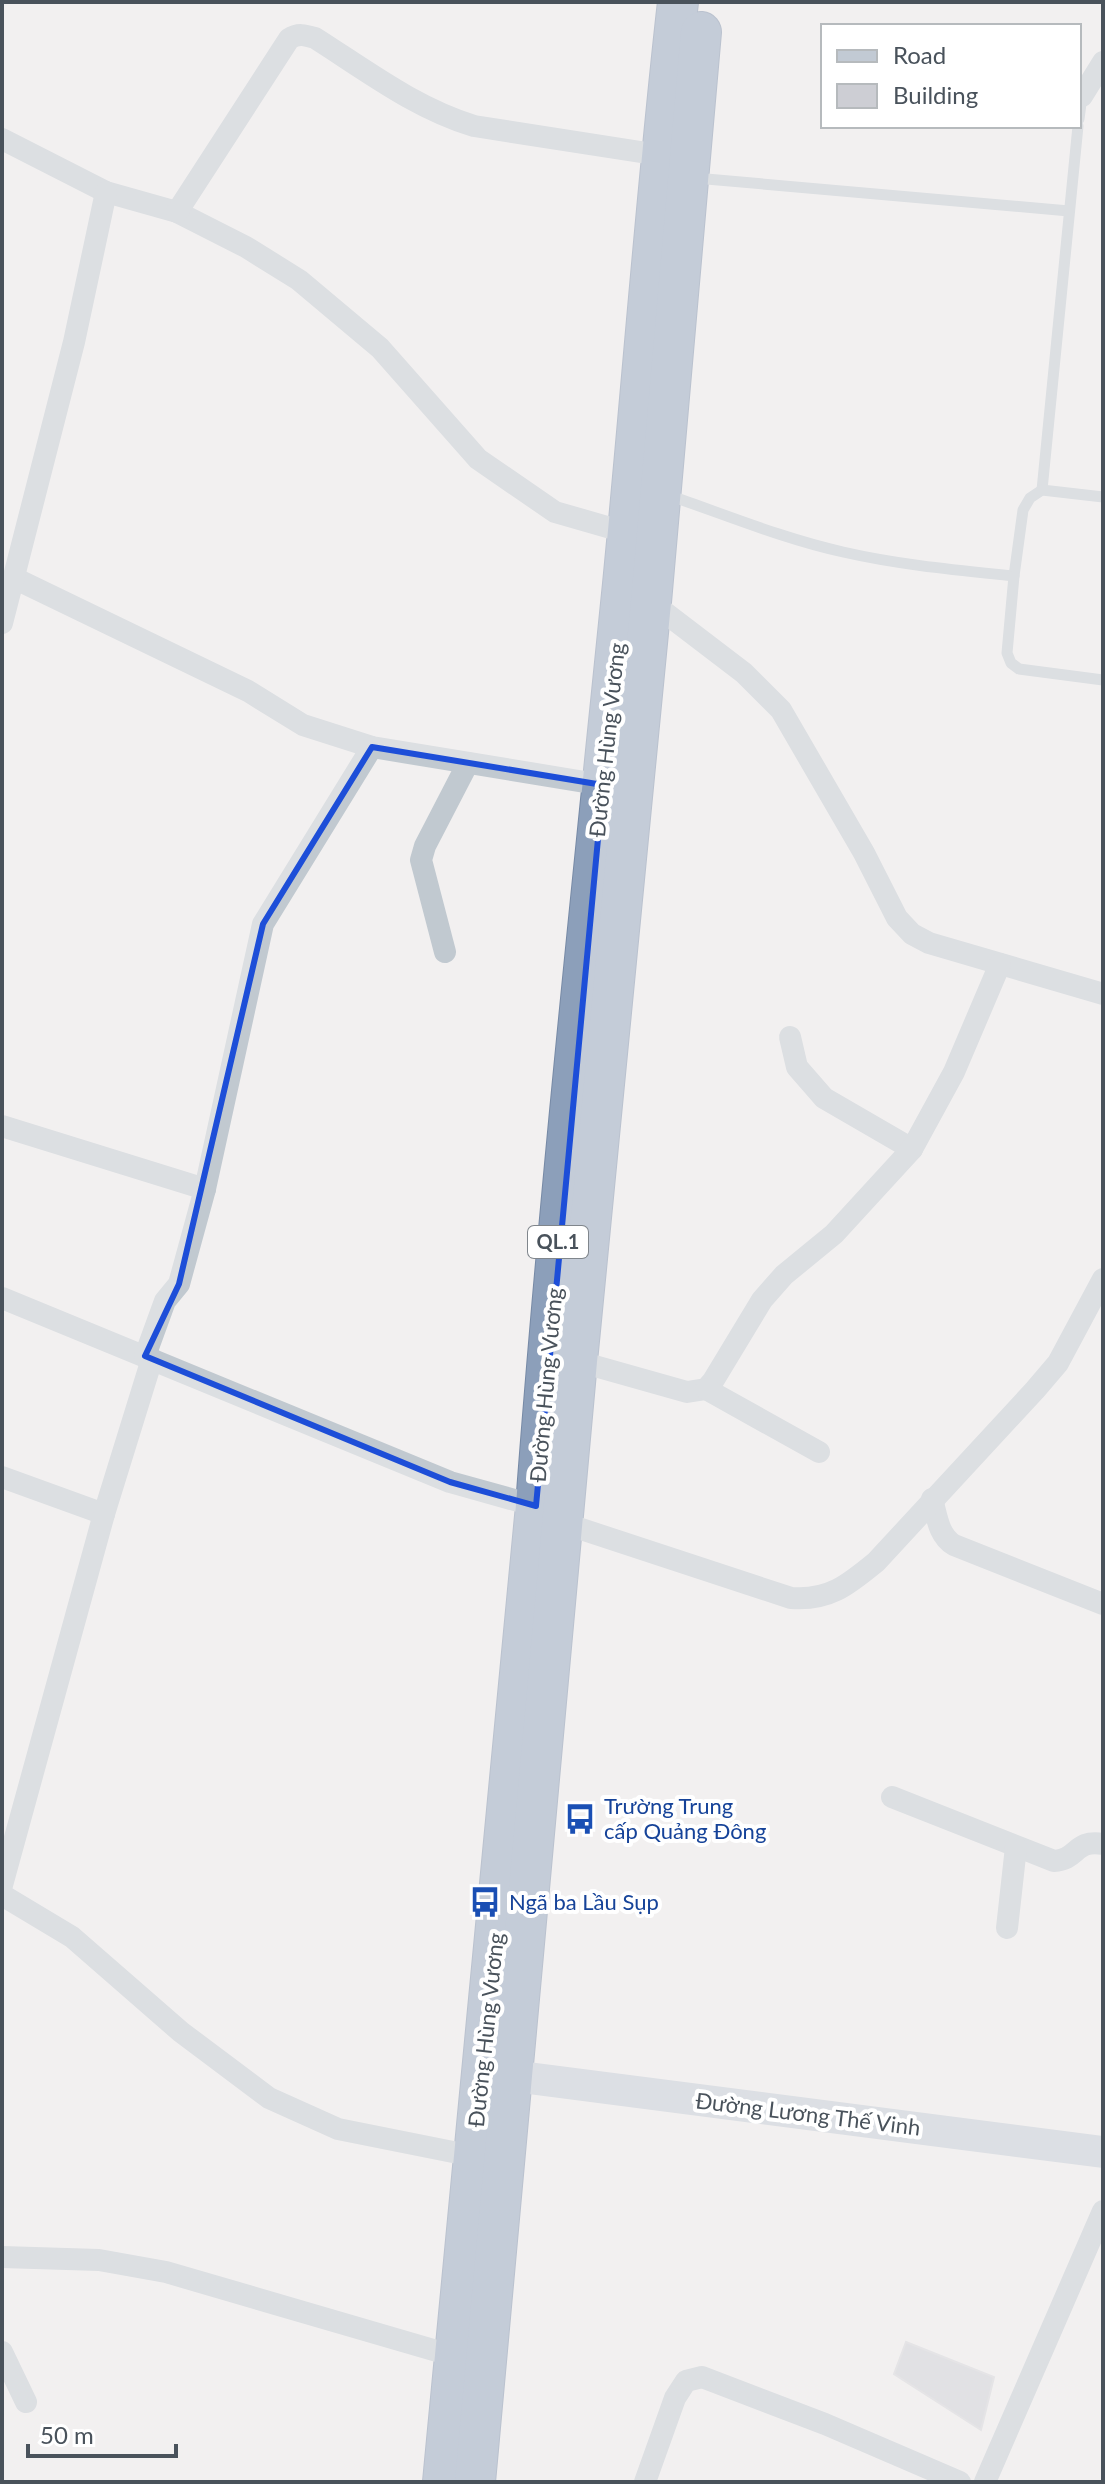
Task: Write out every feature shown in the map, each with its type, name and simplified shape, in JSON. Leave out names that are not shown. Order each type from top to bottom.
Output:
[{"type":"highway","name":"Đường Hùng Vương","points":[[443,2482],[473,2156],[549,1514],[577,1361],[651,602],[660,492],[678,2]]},
{"type":"highway","name":"Đường Hùng Vương","points":[[475,2482],[513,2076],[549,1514],[548,1345],[628,533],[674,166],[704,2]]},
{"type":"street","points":[[177,212],[289,39],[295,35],[315,38],[410,100],[448,118],[474,126],[674,166]]},
{"type":"street","points":[[1082,96],[1103,62]]},
{"type":"street","points":[[2,139],[106,192],[177,212],[246,247],[299,280],[380,348],[478,459],[555,512],[628,533]]},
{"type":"street","points":[[2,623],[74,342],[106,192]]},
{"type":"street","points":[[14,578],[248,691],[303,725],[372,747],[603,785]]},
{"type":"street","points":[[651,602],[744,673],[781,710],[904,926],[929,943],[1103,994]]},
{"type":"street","points":[[2,1885],[148,1358],[165,1301],[179,1284],[205,1189],[263,924],[372,747]]},
{"type":"street","points":[[445,952],[421,860],[425,846],[468,763]]},
{"type":"street","points":[[706,1389],[769,1292],[784,1275],[834,1234],[912,1149],[954,1072],[1000,964]]},
{"type":"street","points":[[790,1037],[797,1067],[824,1098],[912,1149]]},
{"type":"street","points":[[2,1126],[205,1189]]},
{"type":"street","points":[[2,1298],[450,1482],[791,1598],[810,1600],[852,1582],[876,1562],[1058,1363],[1103,1279]]},
{"type":"street","points":[[577,1361],[687,1392],[706,1389],[819,1452]]},
{"type":"street","points":[[2,1477],[104,1514]]},
{"type":"street","points":[[932,1499],[940,1530],[954,1545],[1103,1604]]},
{"type":"street","points":[[892,1797],[1054,1861],[1061,1861],[1085,1843],[1103,1844]]},
{"type":"street","points":[[1007,1928],[1016,1847]]},
{"type":"street","points":[[2,1895],[72,1937],[181,2032],[269,2098],[338,2129],[473,2156]]},
{"type":"street","name":"Đường Lương Thế Vinh","points":[[513,2076],[1103,2152]]},
{"type":"street","points":[[985,2482],[1103,2211]]},
{"type":"street","points":[[2,2257],[99,2260],[166,2272],[454,2356]]},
{"type":"street","points":[[2,2352],[26,2402]]},
{"type":"street","points":[[645,2482],[675,2398],[686,2381],[702,2377],[825,2424],[960,2482]]},
{"type":"lane","points":[[1081,104],[1082,96]]},
{"type":"lane","points":[[1042,490],[1078,128]]},
{"type":"lane","points":[[674,166],[1069,211]]},
{"type":"lane","points":[[1103,497],[1042,490],[1030,498],[1023,510],[1007,653],[1011,663],[1019,669],[1103,680]]},
{"type":"lane","points":[[660,492],[841,552],[920,567],[1014,576]]},
{"type":"highlighted area","points":[[372,747],[603,785],[536,1506],[450,1482],[145,1356],[179,1284],[263,924]]},
{"type":"building","points":[[906,2342],[994,2377],[981,2430],[894,2374]]},
{"type":"place","name":"Trường Trung cấp Quảng Đông","points":[[580,1819]]},
{"type":"place","name":"Ngã ba Lầu Sụp","points":[[485,1902]]}]
